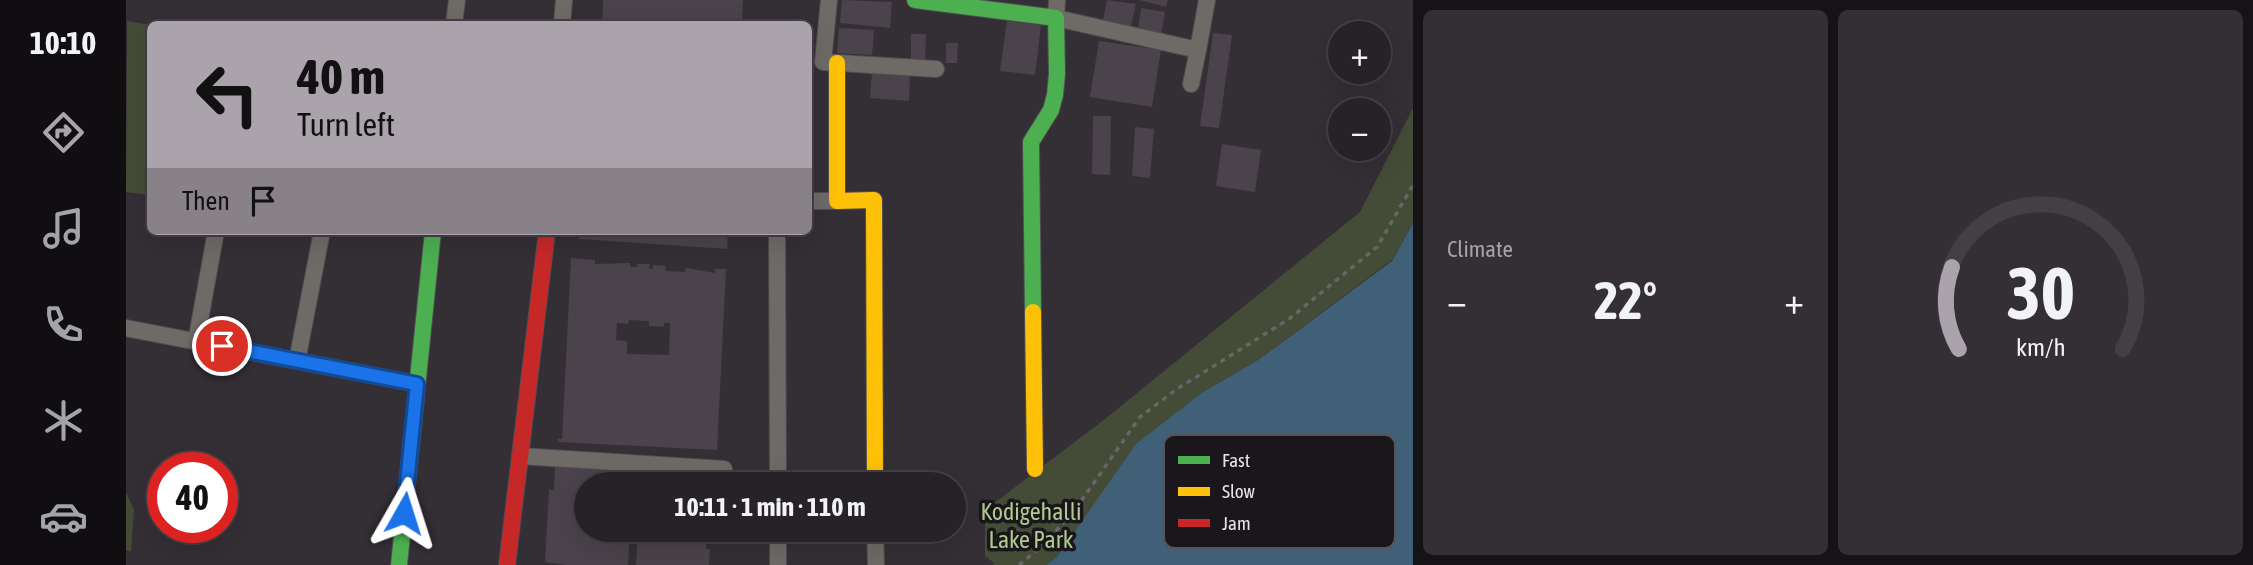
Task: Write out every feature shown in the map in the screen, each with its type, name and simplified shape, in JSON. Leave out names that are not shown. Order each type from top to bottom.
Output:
[{"type":"street","points":[[454,21],[457,0]]},
{"type":"street","points":[[562,21],[564,0]]},
{"type":"street","points":[[829,0],[823,62],[936,69]]},
{"type":"street","points":[[915,0],[1056,18],[1198,50]]},
{"type":"street","points":[[1035,469],[1031,142],[1037,130],[1048,119],[1056,93],[1057,0]]},
{"type":"street","points":[[1191,84],[1208,0]]},
{"type":"street","points":[[837,63],[837,201]]},
{"type":"street","points":[[812,201],[874,200],[875,472]]},
{"type":"street","points":[[197,342],[215,235]]},
{"type":"street","points":[[297,361],[321,235]]},
{"type":"street","points":[[399,565],[433,235]]},
{"type":"street","points":[[507,565],[547,235]]},
{"type":"street","points":[[777,235],[778,472]]},
{"type":"street","points":[[126,328],[417,384]]},
{"type":"street","points":[[520,456],[724,469]]},
{"type":"street","points":[[778,542],[779,565]]},
{"type":"street","points":[[875,542],[876,565]]},
{"type":"path","points":[[1019,565],[1043,545],[1074,511],[1140,417],[1177,389],[1289,319],[1377,247],[1413,185]]},
{"type":"green space","points":[[127,21],[147,24],[147,195],[126,192]]},
{"type":"green space","name":"Kodigehalli Lake Park","points":[[1413,108],[1413,223],[1392,260],[1258,360],[1203,392],[1057,557],[1046,565],[992,565],[994,563],[985,556],[985,510],[1105,419],[1360,212],[1386,161],[1391,161],[1391,151]]},
{"type":"green space","points":[[126,492],[134,510],[131,552],[126,550]]},
{"type":"water","points":[[1413,223],[1413,565],[1046,565],[1057,557],[1136,444],[1203,392],[1258,360],[1392,261]]},
{"type":"building","points":[[603,0],[743,0],[742,21],[602,21]]},
{"type":"building","points":[[842,0],[892,2],[890,28],[840,23]]},
{"type":"building","points":[[1107,0],[1136,4],[1131,26],[1103,20]]},
{"type":"building","points":[[1139,0],[1168,0],[1166,7]]},
{"type":"building","points":[[1141,8],[1165,12],[1161,35],[1138,31]]},
{"type":"building","points":[[1007,21],[1041,25],[1035,75],[1000,71]]},
{"type":"building","points":[[839,28],[874,30],[872,55],[837,53]]},
{"type":"building","points":[[1213,33],[1232,35],[1219,128],[1200,126]]},
{"type":"building","points":[[911,34],[926,34],[925,61],[911,60]]},
{"type":"building","points":[[1099,41],[1161,50],[1152,107],[1090,97]]},
{"type":"building","points":[[946,43],[958,43],[957,63],[946,63]]},
{"type":"building","points":[[872,73],[910,75],[909,101],[870,98]]},
{"type":"building","points":[[1093,116],[1111,116],[1110,175],[1092,174]]},
{"type":"building","points":[[1135,127],[1154,129],[1150,178],[1132,176]]},
{"type":"building","points":[[1222,144],[1261,150],[1255,192],[1216,186]]},
{"type":"building","points":[[580,235],[728,235],[727,249],[579,239]]},
{"type":"building","points":[[571,258],[595,260],[595,264],[630,263],[630,267],[650,264],[649,269],[653,269],[653,265],[666,266],[665,271],[685,272],[686,268],[715,273],[715,269],[726,269],[717,450],[559,442],[558,439],[562,439]],"holes":[[[629,320],[649,321],[649,326],[664,327],[664,323],[670,323],[669,355],[627,354],[627,341],[616,340],[617,323],[628,324]]]},
{"type":"building","points":[[555,466],[617,466],[617,470],[634,471],[574,472],[574,542],[629,542],[628,565],[567,565],[545,562],[549,490],[554,490]]},
{"type":"building","points":[[637,542],[706,542],[706,549],[710,549],[709,565],[636,565]]},
{"type":"traffic: fast","points":[[915,0],[1056,18],[1055,95],[1051,110],[1031,142],[1033,312]]},
{"type":"traffic: fast","points":[[399,565],[433,235]]},
{"type":"traffic: slow","points":[[837,63],[837,201],[874,200],[875,472]]},
{"type":"traffic: slow","points":[[1033,312],[1035,469]]},
{"type":"traffic: jam","points":[[507,565],[547,235]]},
{"type":"route","points":[[222,346],[417,384],[404,513]]}]
